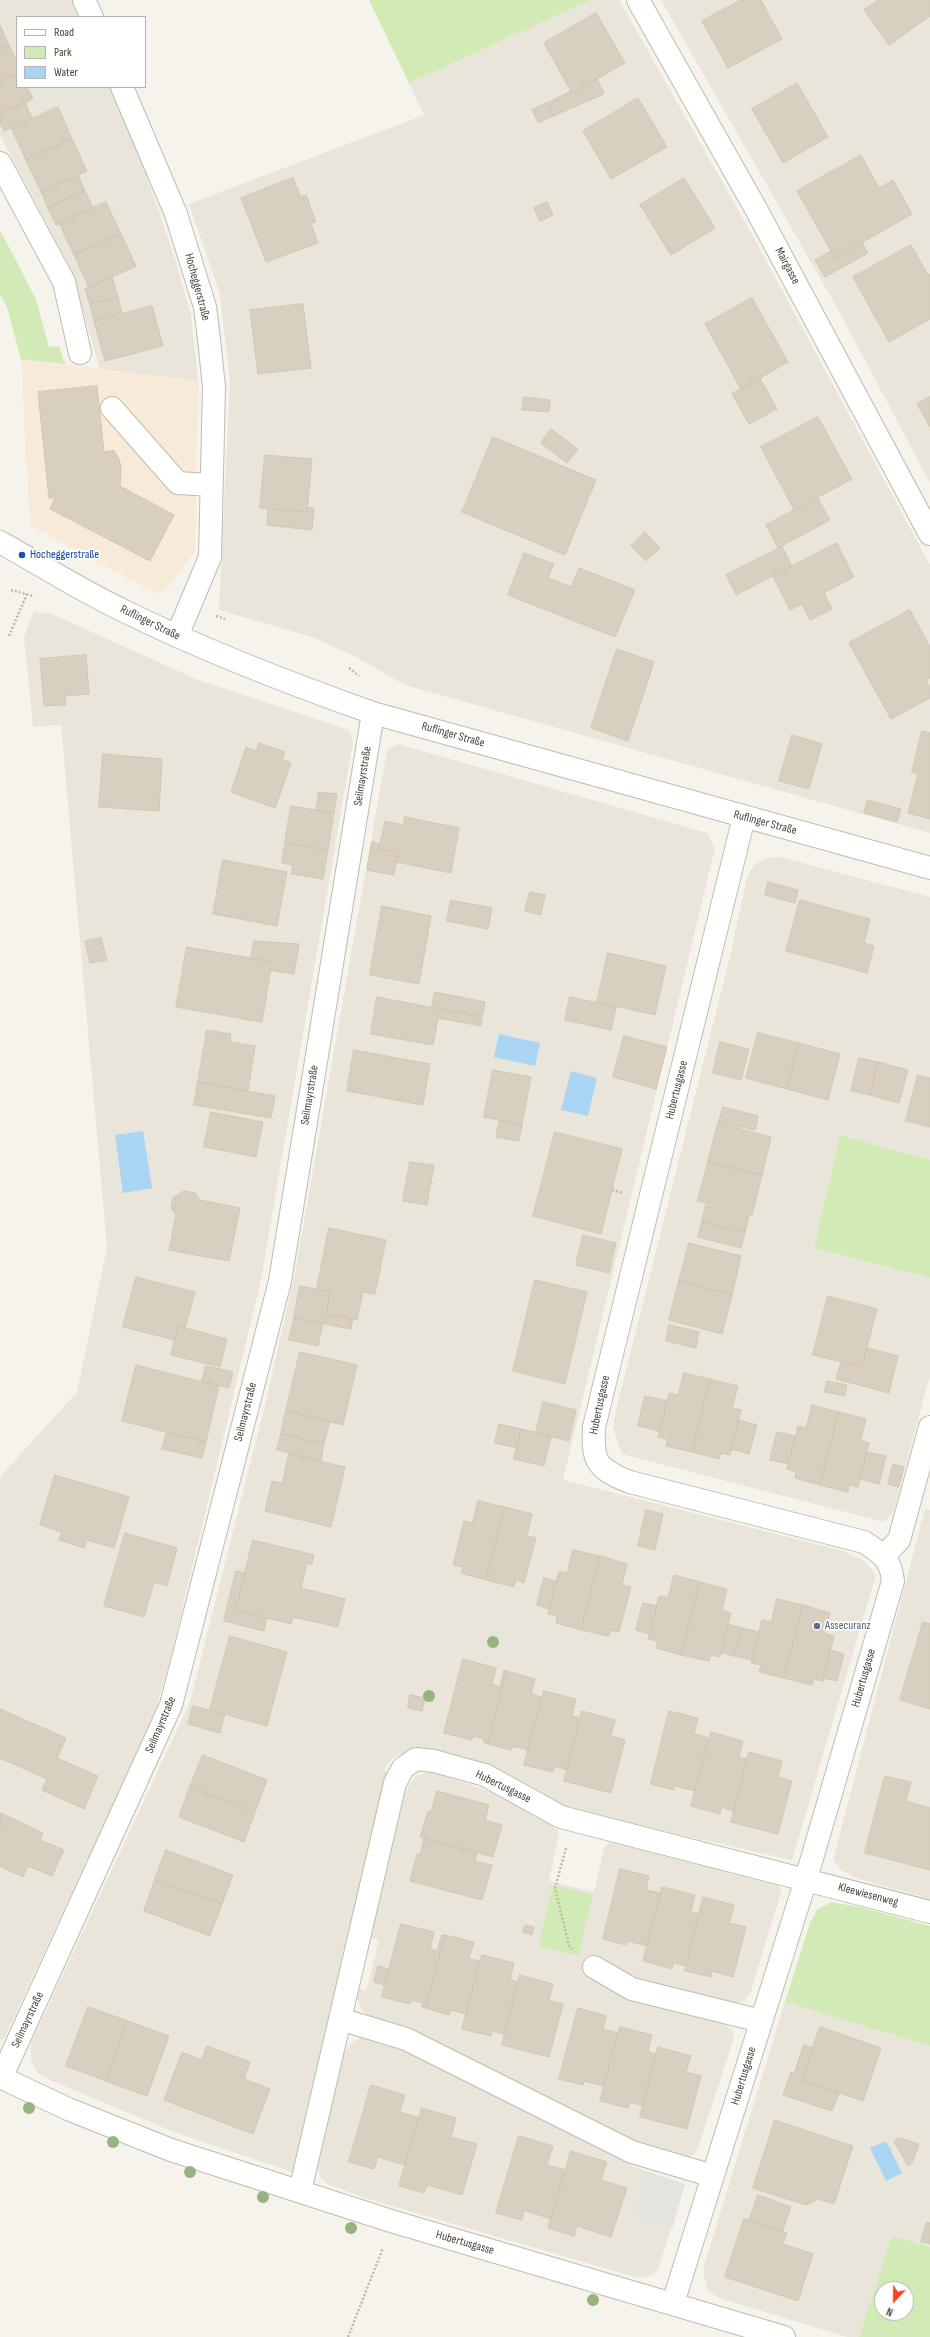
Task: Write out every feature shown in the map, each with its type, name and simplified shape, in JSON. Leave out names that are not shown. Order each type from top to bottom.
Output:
[{"type":"street","points":[[84,0],[92,16]]},
{"type":"street","name":"Mairgasse","points":[[638,0],[756,209],[930,534]]},
{"type":"street","name":"Hocheggerstraße","points":[[122,88],[176,214],[205,307],[214,386],[210,557],[177,636]]},
{"type":"street","points":[[0,163],[64,282],[80,353]]},
{"type":"street","points":[[112,408],[178,483],[211,485]]},
{"type":"street","name":"Ruflinger Straße","points":[[0,542],[122,611],[238,664],[373,713],[930,868]]},
{"type":"street","name":"Seilmayrstraße","points":[[300,2191],[171,2150],[68,2109],[1,2078],[171,1705],[280,1280],[373,713]]},
{"type":"street","name":"Hubertusgasse","points":[[744,817],[594,1427],[592,1450],[598,1463],[611,1475],[630,1482],[864,1542],[884,1556],[892,1567],[893,1581],[806,1879],[673,2303],[391,2221],[300,2191],[395,1783],[403,1768],[416,1759],[434,1761],[485,1775],[561,1816],[806,1879]]},
{"type":"street","points":[[884,1556],[900,1540],[930,1427]]},
{"type":"street","name":"Kleewiesenweg","points":[[806,1879],[930,1912]]},
{"type":"street","points":[[594,1967],[632,1988],[761,2021]]},
{"type":"street","points":[[340,2019],[406,2039],[632,2152],[713,2176]]},
{"type":"street","points":[[673,2303],[784,2337]]},
{"type":"path","points":[[9,636],[41,565]]},
{"type":"path","points":[[561,1816],[570,1831],[555,1888],[570,1946],[594,1967]]},
{"type":"path","points":[[348,2337],[378,2264],[391,2221]]},
{"type":"shaded area","points":[[0,0],[72,0],[80,16],[16,16],[16,88],[110,88],[144,168],[174,256],[191,315],[198,381],[100,369],[71,269],[0,135]]},
{"type":"shaded area","points":[[591,0],[619,0],[750,231],[930,565],[930,833],[405,685],[356,657],[312,637],[219,610],[230,382],[220,294],[189,204],[424,115],[409,83]]},
{"type":"shaded area","points":[[661,0],[930,0],[930,483],[840,313]]},
{"type":"shaded area","points":[[21,359],[198,381],[195,551],[168,587],[157,594],[30,525]]},
{"type":"shaded area","points":[[34,611],[52,614],[198,680],[349,730],[353,741],[261,1280],[168,1668],[154,1716],[4,2039],[0,2041],[0,1477],[77,1392],[107,1248],[61,725],[33,727],[24,637]]},
{"type":"shaded area","points":[[398,744],[707,833],[715,848],[563,1480],[843,1551],[864,1561],[876,1575],[792,1860],[580,1812],[407,1752],[392,1758],[384,1771],[295,2173],[174,2132],[50,2080],[37,2072],[31,2061],[31,2043],[190,1702],[265,1405],[295,1273],[387,750]]},
{"type":"shaded area","points":[[780,857],[930,897],[930,1160],[840,1135],[814,1248],[930,1278],[930,1375],[893,1513],[884,1522],[622,1454],[613,1428],[616,1410],[730,957],[747,878],[754,865],[766,858]]},
{"type":"shaded area","points":[[925,1509],[930,1510],[930,1899],[859,1879],[843,1871],[833,1860]]},
{"type":"shaded area","points":[[431,1772],[504,1796],[545,1820],[559,1832],[549,1881],[594,1892],[604,1849],[608,1843],[615,1839],[774,1882],[782,1889],[750,1994],[744,2001],[736,2004],[596,1978],[715,2017],[732,2030],[734,2038],[698,2148],[694,2155],[685,2157],[636,2143],[369,2017],[361,2008],[357,1998],[357,1989],[366,1991],[379,1940],[369,1937],[406,1790],[416,1776]]},
{"type":"shaded area","points":[[785,2002],[930,2046],[930,2247],[892,2235],[877,2281],[874,2281],[874,2291],[859,2337],[847,2337],[716,2297],[707,2288],[704,2276],[704,2266]]},
{"type":"shaded area","points":[[362,2037],[390,2043],[637,2168],[685,2184],[658,2270],[650,2276],[638,2278],[365,2198],[327,2184],[320,2177],[317,2164],[341,2056],[351,2043]]},
{"type":"shaded area","points":[[648,2172],[685,2184],[672,2229],[633,2217]]},
{"type":"green space","points":[[369,0],[591,0],[409,83]]},
{"type":"green space","points":[[0,230],[36,299],[49,347],[59,346],[65,364],[21,359],[7,307],[0,294]]},
{"type":"green space","points":[[840,1135],[930,1160],[930,1278],[814,1248]]},
{"type":"green space","points":[[384,1771],[386,1772],[295,2173]]},
{"type":"green space","points":[[553,1885],[593,1895],[578,1956],[538,1946]]},
{"type":"green space","points":[[831,1902],[860,1907],[930,1926],[930,2046],[785,2002],[810,1923],[817,1910]]},
{"type":"green space","points":[[892,2235],[930,2247],[930,2337],[859,2337],[874,2291],[874,2321],[914,2321],[914,2281],[877,2281]]},
{"type":"water","points":[[499,1034],[540,1043],[535,1066],[494,1057]]},
{"type":"water","points":[[571,1071],[597,1078],[588,1116],[561,1110]]},
{"type":"water","points":[[143,1131],[152,1188],[123,1193],[115,1135]]},
{"type":"water","points":[[886,2141],[902,2173],[886,2181],[870,2148]]},
{"type":"building","points":[[741,0],[761,0],[782,39],[728,68],[702,21]]},
{"type":"building","points":[[878,0],[930,0],[930,16],[889,45],[864,10]]},
{"type":"building","points":[[596,13],[625,63],[572,93],[544,43]]},
{"type":"building","points":[[0,25],[9,45],[0,49]]},
{"type":"building","points":[[9,45],[16,60],[16,74],[0,82],[0,49]]},
{"type":"building","points":[[16,74],[16,88],[28,88],[33,99],[0,114],[0,82]]},
{"type":"building","points":[[597,79],[604,94],[553,116],[547,103],[571,91],[572,93]]},
{"type":"building","points":[[797,83],[828,137],[783,163],[752,109]]},
{"type":"building","points":[[638,98],[667,147],[611,179],[583,131]]},
{"type":"building","points":[[25,102],[32,118],[4,131],[0,123],[0,114]]},
{"type":"building","points":[[547,103],[553,116],[538,123],[532,110]]},
{"type":"building","points":[[58,107],[72,139],[26,160],[11,128]]},
{"type":"building","points":[[72,139],[87,171],[41,192],[26,160]]},
{"type":"building","points":[[861,155],[879,188],[893,180],[912,214],[835,258],[797,191]]},
{"type":"building","points":[[78,175],[85,191],[48,208],[41,192]]},
{"type":"building","points":[[293,178],[301,197],[306,195],[316,222],[311,223],[318,243],[266,262],[241,198]]},
{"type":"building","points":[[684,178],[715,228],[671,255],[640,205]]},
{"type":"building","points":[[85,191],[93,208],[56,225],[48,208]]},
{"type":"building","points":[[106,202],[121,234],[74,255],[59,223]]},
{"type":"building","points":[[547,202],[553,215],[540,221],[534,208]]},
{"type":"building","points":[[121,234],[136,266],[89,288],[74,255]]},
{"type":"building","points":[[862,243],[868,253],[825,277],[815,260],[831,251],[835,258]]},
{"type":"building","points":[[911,245],[928,275],[930,274],[930,319],[889,342],[853,277]]},
{"type":"building","points":[[112,277],[118,297],[90,304],[85,289]]},
{"type":"building","points":[[118,297],[122,313],[94,321],[90,304]]},
{"type":"building","points":[[752,298],[788,362],[741,389],[705,324]]},
{"type":"building","points":[[303,304],[311,368],[258,374],[250,310]]},
{"type":"building","points":[[152,306],[163,346],[105,361],[94,321]]},
{"type":"building","points":[[760,378],[777,409],[749,424],[732,394]]},
{"type":"building","points":[[97,386],[104,452],[114,450],[119,459],[121,467],[120,486],[174,515],[150,561],[50,509],[55,498],[49,498],[38,392]]},
{"type":"building","points":[[524,397],[550,400],[549,412],[522,410]]},
{"type":"building","points":[[930,397],[930,427],[917,404]]},
{"type":"building","points":[[818,417],[852,479],[794,510],[761,447]]},
{"type":"building","points":[[551,429],[578,449],[567,463],[541,443]]},
{"type":"building","points":[[493,437],[596,480],[565,555],[462,512]]},
{"type":"building","points":[[265,455],[312,459],[307,512],[260,508]]},
{"type":"building","points":[[818,498],[830,520],[778,548],[766,525]]},
{"type":"building","points":[[307,507],[314,508],[312,530],[267,525],[268,509],[307,512]]},
{"type":"building","points":[[645,532],[660,548],[646,561],[631,546]]},
{"type":"building","points":[[837,543],[854,577],[824,593],[832,609],[810,620],[802,604],[790,610],[773,576]]},
{"type":"building","points":[[782,547],[792,566],[736,595],[726,575]]},
{"type":"building","points":[[524,553],[554,564],[548,578],[571,587],[579,568],[635,590],[615,637],[508,595]]},
{"type":"building","points":[[910,610],[930,647],[930,678],[926,680],[930,688],[930,698],[891,719],[849,643]]},
{"type":"building","points":[[617,649],[654,662],[628,741],[591,728]]},
{"type":"building","points":[[86,655],[89,694],[65,696],[66,705],[44,706],[40,659]]},
{"type":"building","points":[[922,731],[930,733],[930,819],[908,813],[918,774],[912,772]]},
{"type":"building","points":[[792,735],[822,744],[809,789],[779,781]]},
{"type":"building","points":[[259,743],[285,752],[282,759],[291,763],[275,808],[231,792],[246,747],[256,751]]},
{"type":"building","points":[[103,754],[162,759],[159,811],[99,807]]},
{"type":"building","points":[[319,792],[337,794],[334,813],[316,810]]},
{"type":"building","points":[[868,800],[901,809],[897,822],[864,813]]},
{"type":"building","points":[[291,806],[334,813],[328,850],[285,843]]},
{"type":"building","points":[[405,817],[459,828],[451,873],[396,862],[398,853],[379,849],[385,821],[403,825]]},
{"type":"building","points":[[372,842],[380,844],[379,849],[398,853],[394,875],[367,870]]},
{"type":"building","points":[[285,843],[328,850],[323,879],[291,874],[293,865],[282,863]]},
{"type":"building","points":[[223,860],[287,872],[277,926],[213,914]]},
{"type":"building","points":[[768,882],[798,890],[795,903],[765,895]]},
{"type":"building","points":[[530,892],[545,895],[541,915],[525,911]]},
{"type":"building","points":[[451,900],[492,908],[488,929],[447,921]]},
{"type":"building","points":[[800,900],[870,919],[864,943],[874,946],[867,973],[786,951]]},
{"type":"building","points":[[382,906],[431,916],[419,984],[370,975]]},
{"type":"building","points":[[101,938],[107,960],[90,963],[85,941]]},
{"type":"building","points":[[254,941],[299,944],[294,974],[271,970],[272,962],[251,958]]},
{"type":"building","points":[[187,947],[272,962],[262,1022],[176,1007]]},
{"type":"building","points":[[608,953],[666,966],[655,1015],[597,1002]]},
{"type":"building","points":[[435,992],[485,1002],[482,1017],[432,1007]]},
{"type":"building","points":[[377,997],[482,1017],[481,1026],[438,1018],[433,1045],[371,1034]]},
{"type":"building","points":[[570,997],[616,1007],[611,1030],[565,1020]]},
{"type":"building","points":[[207,1030],[231,1034],[230,1042],[255,1046],[248,1091],[198,1082]]},
{"type":"building","points":[[758,1033],[799,1043],[787,1089],[746,1078]]},
{"type":"building","points":[[624,1036],[667,1047],[656,1089],[613,1077]]},
{"type":"building","points":[[720,1042],[749,1049],[741,1080],[713,1073]]},
{"type":"building","points":[[799,1043],[840,1054],[828,1100],[787,1089]]},
{"type":"building","points":[[354,1050],[430,1064],[423,1105],[347,1091]]},
{"type":"building","points":[[859,1058],[878,1062],[870,1095],[851,1091]]},
{"type":"building","points":[[878,1062],[908,1070],[899,1103],[870,1095]]},
{"type":"building","points":[[493,1070],[531,1077],[522,1125],[484,1117]]},
{"type":"building","points":[[918,1075],[930,1078],[930,1127],[906,1121]]},
{"type":"building","points":[[198,1082],[275,1096],[271,1118],[194,1105]]},
{"type":"building","points":[[723,1107],[758,1116],[755,1130],[719,1122]]},
{"type":"building","points":[[211,1112],[263,1122],[256,1157],[204,1147]]},
{"type":"building","points":[[500,1120],[522,1125],[519,1141],[496,1137]]},
{"type":"building","points":[[718,1123],[771,1137],[762,1175],[708,1162]]},
{"type":"building","points":[[555,1132],[622,1149],[601,1234],[533,1216]]},
{"type":"building","points":[[410,1162],[434,1165],[427,1205],[403,1201]]},
{"type":"building","points":[[708,1162],[762,1175],[752,1215],[698,1201]]},
{"type":"building","points":[[184,1191],[195,1193],[200,1200],[240,1208],[229,1261],[169,1250],[176,1215],[171,1208],[173,1198]]},
{"type":"building","points":[[706,1205],[749,1216],[745,1232],[702,1222]]},
{"type":"building","points":[[702,1222],[745,1232],[741,1248],[698,1237]]},
{"type":"building","points":[[329,1228],[386,1240],[375,1294],[363,1292],[357,1320],[326,1314],[330,1292],[317,1289]]},
{"type":"building","points":[[583,1235],[616,1243],[609,1273],[576,1265]]},
{"type":"building","points":[[689,1243],[741,1256],[732,1295],[679,1281]]},
{"type":"building","points":[[136,1277],[195,1292],[185,1328],[178,1326],[175,1340],[123,1327]]},
{"type":"building","points":[[535,1280],[587,1292],[565,1384],[513,1371]]},
{"type":"building","points":[[679,1281],[732,1295],[722,1334],[669,1320]]},
{"type":"building","points":[[300,1286],[330,1292],[326,1314],[353,1319],[351,1329],[294,1318]]},
{"type":"building","points":[[828,1296],[877,1309],[862,1367],[813,1355]]},
{"type":"building","points":[[294,1318],[323,1323],[318,1346],[289,1340]]},
{"type":"building","points":[[669,1325],[699,1332],[696,1348],[666,1341]]},
{"type":"building","points":[[178,1326],[227,1339],[220,1367],[171,1355]]},
{"type":"building","points":[[867,1348],[898,1356],[889,1393],[836,1379],[841,1362],[862,1367]]},
{"type":"building","points":[[300,1352],[357,1365],[343,1425],[286,1411]]},
{"type":"building","points":[[136,1365],[219,1386],[206,1442],[122,1421]]},
{"type":"building","points":[[206,1366],[233,1372],[229,1388],[202,1381]]},
{"type":"building","points":[[684,1373],[710,1379],[692,1452],[666,1446],[668,1439],[658,1437],[669,1393],[678,1395]]},
{"type":"building","points":[[710,1379],[738,1386],[732,1408],[741,1410],[730,1455],[721,1453],[719,1459],[692,1452]]},
{"type":"building","points":[[827,1381],[847,1385],[845,1396],[825,1392]]},
{"type":"building","points":[[645,1396],[668,1401],[660,1431],[638,1426]]},
{"type":"building","points":[[543,1402],[576,1410],[569,1441],[536,1433]]},
{"type":"building","points":[[812,1405],[839,1412],[820,1485],[795,1478],[796,1472],[787,1469],[798,1426],[806,1428]]},
{"type":"building","points":[[286,1411],[330,1421],[324,1444],[281,1434]]},
{"type":"building","points":[[839,1412],[866,1419],[861,1440],[869,1443],[858,1487],[849,1485],[848,1492],[820,1485]]},
{"type":"building","points":[[739,1420],[757,1425],[749,1454],[731,1449]]},
{"type":"building","points":[[499,1424],[521,1429],[517,1448],[495,1443]]},
{"type":"building","points":[[521,1429],[551,1436],[544,1466],[514,1459]]},
{"type":"building","points":[[167,1432],[206,1442],[202,1458],[162,1449]]},
{"type":"building","points":[[777,1432],[795,1436],[788,1464],[770,1460]]},
{"type":"building","points":[[281,1434],[324,1444],[321,1461],[277,1450]]},
{"type":"building","points":[[867,1452],[886,1456],[879,1484],[860,1479]]},
{"type":"building","points":[[289,1454],[345,1467],[331,1527],[265,1511],[272,1481],[282,1483]]},
{"type":"building","points":[[893,1464],[904,1467],[899,1487],[888,1484]]},
{"type":"building","points":[[55,1475],[129,1497],[114,1548],[87,1540],[84,1548],[59,1540],[62,1532],[40,1525]]},
{"type":"building","points":[[478,1501],[505,1507],[486,1580],[461,1573],[463,1567],[453,1565],[464,1521],[472,1523]]},
{"type":"building","points":[[505,1507],[532,1514],[527,1536],[536,1538],[524,1583],[516,1580],[514,1587],[486,1580]]},
{"type":"building","points":[[646,1510],[663,1514],[655,1550],[638,1546]]},
{"type":"building","points":[[125,1533],[177,1548],[167,1586],[154,1582],[144,1617],[104,1606]]},
{"type":"building","points":[[253,1540],[314,1555],[312,1564],[307,1563],[301,1588],[345,1599],[338,1627],[293,1617],[291,1624],[236,1610]]},
{"type":"building","points":[[573,1550],[600,1556],[581,1630],[556,1623],[557,1616],[548,1614],[559,1571],[567,1573]]},
{"type":"building","points":[[600,1556],[627,1564],[622,1585],[631,1587],[619,1632],[610,1630],[609,1636],[581,1630]]},
{"type":"building","points":[[236,1571],[245,1573],[236,1610],[267,1618],[264,1631],[224,1621]]},
{"type":"building","points":[[674,1575],[700,1582],[681,1655],[656,1648],[658,1641],[648,1639],[659,1596],[668,1598]]},
{"type":"building","points":[[544,1578],[556,1581],[549,1609],[537,1605]]},
{"type":"building","points":[[700,1582],[727,1589],[722,1610],[731,1613],[720,1657],[711,1655],[709,1661],[681,1655]]},
{"type":"building","points":[[777,1599],[803,1605],[784,1678],[759,1672],[761,1665],[751,1663],[762,1620],[771,1622]]},
{"type":"building","points":[[643,1603],[657,1606],[650,1634],[636,1630]]},
{"type":"building","points":[[803,1605],[830,1613],[825,1634],[834,1636],[823,1681],[814,1679],[812,1685],[784,1678]]},
{"type":"building","points":[[923,1622],[930,1624],[930,1709],[900,1700]]},
{"type":"building","points":[[728,1624],[742,1628],[734,1656],[721,1653]]},
{"type":"building","points":[[742,1628],[759,1632],[752,1660],[734,1656]]},
{"type":"building","points":[[230,1636],[287,1652],[267,1726],[210,1710]]},
{"type":"building","points":[[830,1650],[844,1654],[837,1681],[823,1678]]},
{"type":"building","points":[[463,1659],[496,1668],[492,1684],[500,1687],[504,1670],[507,1671],[488,1744],[484,1743],[484,1739],[473,1736],[472,1740],[444,1733]]},
{"type":"building","points":[[507,1671],[535,1679],[531,1694],[542,1697],[528,1750],[513,1746],[511,1750],[488,1744]]},
{"type":"building","points":[[544,1691],[576,1699],[572,1716],[580,1718],[567,1770],[554,1766],[553,1772],[524,1765]]},
{"type":"building","points":[[410,1695],[425,1698],[422,1711],[408,1708]]},
{"type":"building","points":[[193,1706],[225,1714],[220,1733],[188,1724]]},
{"type":"building","points":[[0,1709],[66,1738],[57,1758],[98,1776],[84,1809],[42,1790],[47,1779],[0,1758]]},
{"type":"building","points":[[582,1711],[615,1720],[611,1736],[625,1740],[611,1793],[564,1781]]},
{"type":"building","points":[[669,1711],[698,1718],[694,1734],[709,1738],[695,1791],[675,1786],[674,1790],[651,1784]]},
{"type":"building","points":[[711,1732],[743,1741],[739,1757],[747,1759],[734,1811],[721,1807],[720,1814],[691,1806]]},
{"type":"building","points":[[749,1752],[782,1761],[778,1777],[792,1781],[778,1834],[731,1822]]},
{"type":"building","points":[[203,1755],[267,1780],[255,1812],[190,1787]]},
{"type":"building","points":[[885,1776],[911,1782],[906,1801],[930,1808],[930,1870],[865,1853]]},
{"type":"building","points":[[190,1787],[255,1812],[244,1842],[179,1817]]},
{"type":"building","points":[[437,1791],[489,1805],[485,1820],[502,1825],[493,1857],[420,1837],[428,1811],[431,1812]]},
{"type":"building","points":[[1,1813],[43,1833],[40,1840],[64,1850],[52,1876],[28,1866],[23,1877],[0,1866]]},
{"type":"building","points":[[424,1839],[477,1853],[475,1861],[492,1865],[482,1900],[410,1881],[417,1854],[420,1855]]},
{"type":"building","points":[[166,1850],[233,1875],[222,1904],[155,1880]]},
{"type":"building","points":[[620,1869],[649,1876],[646,1890],[661,1893],[647,1946],[627,1941],[626,1945],[603,1939]]},
{"type":"building","points":[[155,1880],[222,1904],[210,1936],[144,1911]]},
{"type":"building","points":[[662,1887],[695,1895],[691,1912],[699,1914],[686,1966],[673,1963],[672,1969],[643,1961]]},
{"type":"building","points":[[703,1897],[734,1905],[729,1923],[746,1927],[733,1977],[712,1971],[711,1977],[685,1971]]},
{"type":"building","points":[[401,1924],[434,1932],[430,1949],[437,1951],[442,1935],[445,1935],[426,2008],[422,2007],[423,2003],[411,2000],[410,2004],[382,1997]]},
{"type":"building","points":[[525,1925],[534,1927],[532,1935],[523,1932]]},
{"type":"building","points":[[445,1935],[474,1942],[469,1959],[480,1961],[466,2014],[451,2010],[449,2015],[426,2008]]},
{"type":"building","points":[[482,1955],[514,1963],[510,1980],[518,1982],[505,2034],[492,2031],[491,2036],[462,2029]]},
{"type":"building","points":[[378,1966],[389,1969],[385,1985],[374,1982]]},
{"type":"building","points":[[520,1975],[553,1984],[549,2001],[563,2004],[549,2057],[502,2045]]},
{"type":"building","points":[[88,2007],[128,2021],[106,2081],[66,2066]]},
{"type":"building","points":[[578,2008],[606,2016],[603,2029],[618,2033],[604,2086],[584,2081],[583,2085],[559,2079]]},
{"type":"building","points":[[128,2021],[169,2036],[147,2096],[106,2081]]},
{"type":"building","points":[[620,2027],[652,2035],[648,2052],[656,2054],[643,2106],[630,2102],[628,2108],[600,2101]]},
{"type":"building","points":[[820,2027],[881,2048],[863,2101],[802,2080]]},
{"type":"building","points":[[804,2045],[813,2048],[802,2080],[839,2093],[832,2111],[783,2095],[791,2072],[794,2073]]},
{"type":"building","points":[[207,2046],[250,2062],[244,2079],[270,2089],[253,2134],[164,2100],[182,2052],[201,2060]]},
{"type":"building","points":[[658,2047],[691,2056],[686,2072],[701,2076],[687,2129],[640,2117]]},
{"type":"building","points":[[371,2085],[405,2095],[400,2112],[419,2118],[405,2165],[378,2157],[374,2169],[349,2162]]},
{"type":"building","points":[[422,2108],[456,2118],[451,2137],[477,2144],[462,2195],[427,2185],[424,2193],[399,2186]]},
{"type":"building","points":[[775,2120],[853,2146],[834,2204],[818,2199],[806,2205],[753,2188]]},
{"type":"building","points":[[519,2136],[553,2146],[547,2165],[565,2170],[551,2219],[524,2210],[522,2220],[496,2213]]},
{"type":"building","points":[[901,2138],[919,2144],[912,2163],[908,2166],[894,2141]]},
{"type":"building","points":[[571,2151],[607,2162],[601,2180],[627,2188],[611,2237],[577,2226],[574,2236],[548,2228]]},
{"type":"building","points":[[758,2195],[791,2207],[782,2232],[749,2221]]},
{"type":"building","points":[[744,2219],[787,2233],[783,2244],[813,2254],[798,2301],[725,2277]]},
{"type":"building","points":[[927,2222],[930,2223],[930,2244],[921,2242]]},
{"type":"place","name":"Hocheggerstraße","points":[[22,555]]},
{"type":"place","name":"Assecuranz","points":[[817,1626]]}]
